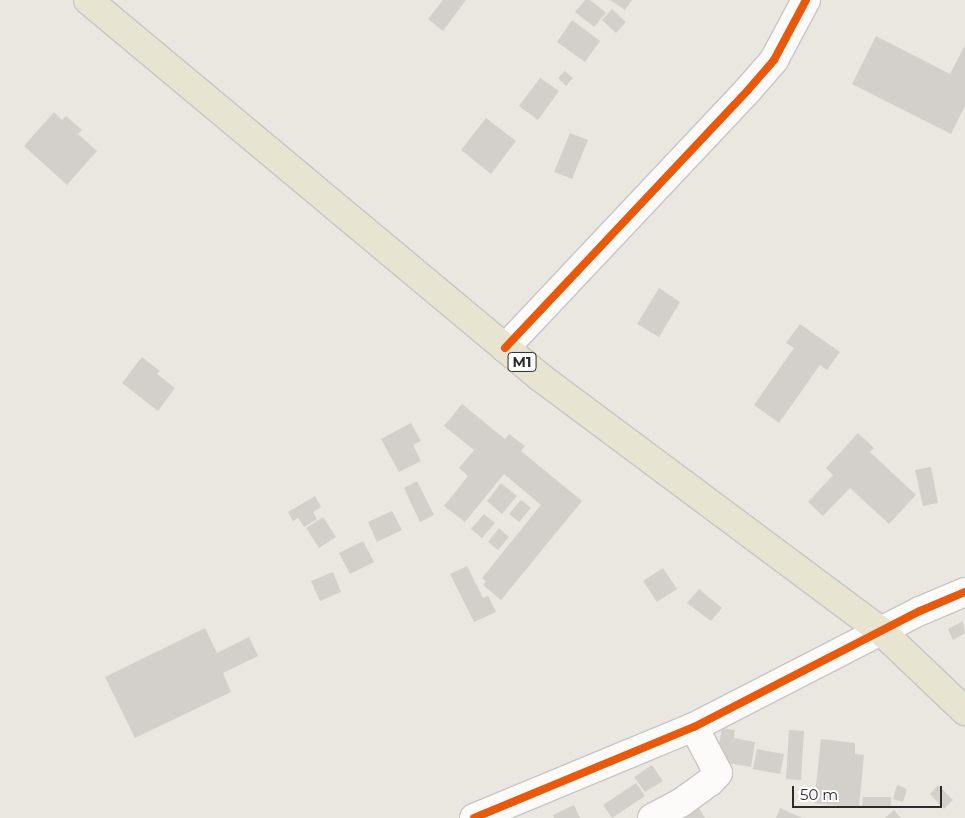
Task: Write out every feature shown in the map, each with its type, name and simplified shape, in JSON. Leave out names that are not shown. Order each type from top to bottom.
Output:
[{"type":"main road","name":"M1","points":[[88,0],[540,377],[881,631],[965,710]]},
{"type":"street","points":[[505,348],[755,83],[774,60],[806,0]]},
{"type":"street","points":[[474,818],[694,727],[881,631],[965,592]]},
{"type":"street","points":[[652,818],[682,802],[718,773],[694,727]]},
{"type":"building","points":[[443,0],[466,0],[443,31],[428,19]]},
{"type":"building","points":[[585,0],[590,0],[606,13],[594,27],[575,12]]},
{"type":"building","points":[[610,0],[632,0],[625,10]]},
{"type":"building","points":[[612,9],[626,22],[616,33],[602,20]]},
{"type":"building","points":[[572,20],[600,41],[585,62],[557,42]]},
{"type":"building","points":[[876,36],[950,74],[965,45],[965,106],[951,134],[852,84]]},
{"type":"building","points":[[565,71],[573,78],[566,86],[558,78]]},
{"type":"building","points":[[540,78],[559,91],[538,120],[519,106]]},
{"type":"building","points":[[54,112],[62,120],[66,116],[82,130],[78,134],[97,151],[67,185],[24,146]]},
{"type":"building","points":[[486,118],[516,141],[491,174],[461,150]]},
{"type":"building","points":[[570,133],[588,140],[572,179],[554,172]]},
{"type":"building","points":[[659,288],[680,302],[659,337],[637,324]]},
{"type":"building","points":[[800,324],[840,352],[827,370],[820,365],[779,423],[754,405],[794,348],[786,343]]},
{"type":"building","points":[[142,357],[160,371],[157,374],[175,388],[158,411],[122,383]]},
{"type":"building","points":[[462,404],[505,439],[509,434],[525,446],[521,451],[582,501],[501,600],[483,585],[486,581],[482,578],[541,505],[504,474],[465,522],[444,506],[468,476],[459,468],[474,450],[444,426]]},
{"type":"building","points":[[411,423],[421,441],[413,445],[421,461],[399,472],[381,439]]},
{"type":"building","points":[[858,433],[874,448],[870,452],[916,495],[889,524],[850,488],[823,516],[808,502],[833,475],[826,468]]},
{"type":"building","points":[[931,467],[938,503],[923,506],[915,470]]},
{"type":"building","points":[[417,481],[434,515],[420,522],[404,488]]},
{"type":"building","points":[[501,483],[517,496],[502,514],[487,501]]},
{"type":"building","points":[[315,496],[321,507],[313,512],[317,519],[304,527],[298,518],[293,521],[288,512]]},
{"type":"building","points":[[521,500],[531,508],[519,522],[509,514]]},
{"type":"building","points":[[392,511],[402,530],[377,542],[368,522]]},
{"type":"building","points":[[484,514],[495,523],[482,538],[471,529]]},
{"type":"building","points":[[323,517],[336,537],[319,548],[306,528]]},
{"type":"building","points":[[499,528],[509,537],[498,550],[488,542]]},
{"type":"building","points":[[363,541],[374,562],[350,574],[339,553]]},
{"type":"building","points":[[467,566],[483,598],[488,596],[496,612],[474,622],[450,574]]},
{"type":"building","points":[[663,568],[677,589],[657,602],[643,581]]},
{"type":"building","points":[[333,572],[341,592],[320,601],[311,581]]},
{"type":"building","points":[[699,589],[722,608],[711,621],[687,603]]},
{"type":"building","points":[[963,621],[965,633],[953,640],[948,629]]},
{"type":"building","points":[[205,628],[217,653],[249,637],[258,656],[223,673],[231,692],[135,738],[105,677]]},
{"type":"building","points":[[722,728],[735,730],[734,738],[755,742],[751,767],[716,761]]},
{"type":"building","points":[[789,730],[804,731],[801,780],[786,779]]},
{"type":"building","points":[[821,739],[855,743],[855,754],[864,755],[859,808],[814,803]]},
{"type":"building","points":[[757,749],[784,754],[780,774],[753,769]]},
{"type":"building","points":[[652,765],[663,781],[645,792],[634,777]]},
{"type":"building","points":[[636,783],[645,796],[612,818],[603,805]]},
{"type":"building","points":[[897,785],[907,789],[903,802],[893,799]]},
{"type":"building","points":[[938,785],[953,800],[944,809],[930,794]]},
{"type":"building","points":[[863,797],[891,797],[891,808],[862,806]]},
{"type":"building","points":[[695,802],[705,818],[670,818]]},
{"type":"building","points":[[574,805],[580,818],[554,818],[553,815]]},
{"type":"building","points":[[780,808],[802,818],[776,818]]},
{"type":"building","points":[[894,810],[901,818],[885,818]]},
{"type":"cycle path","points":[[505,348],[774,60],[806,0]]},
{"type":"cycle path","points":[[474,818],[694,727],[920,611],[965,592]]}]
